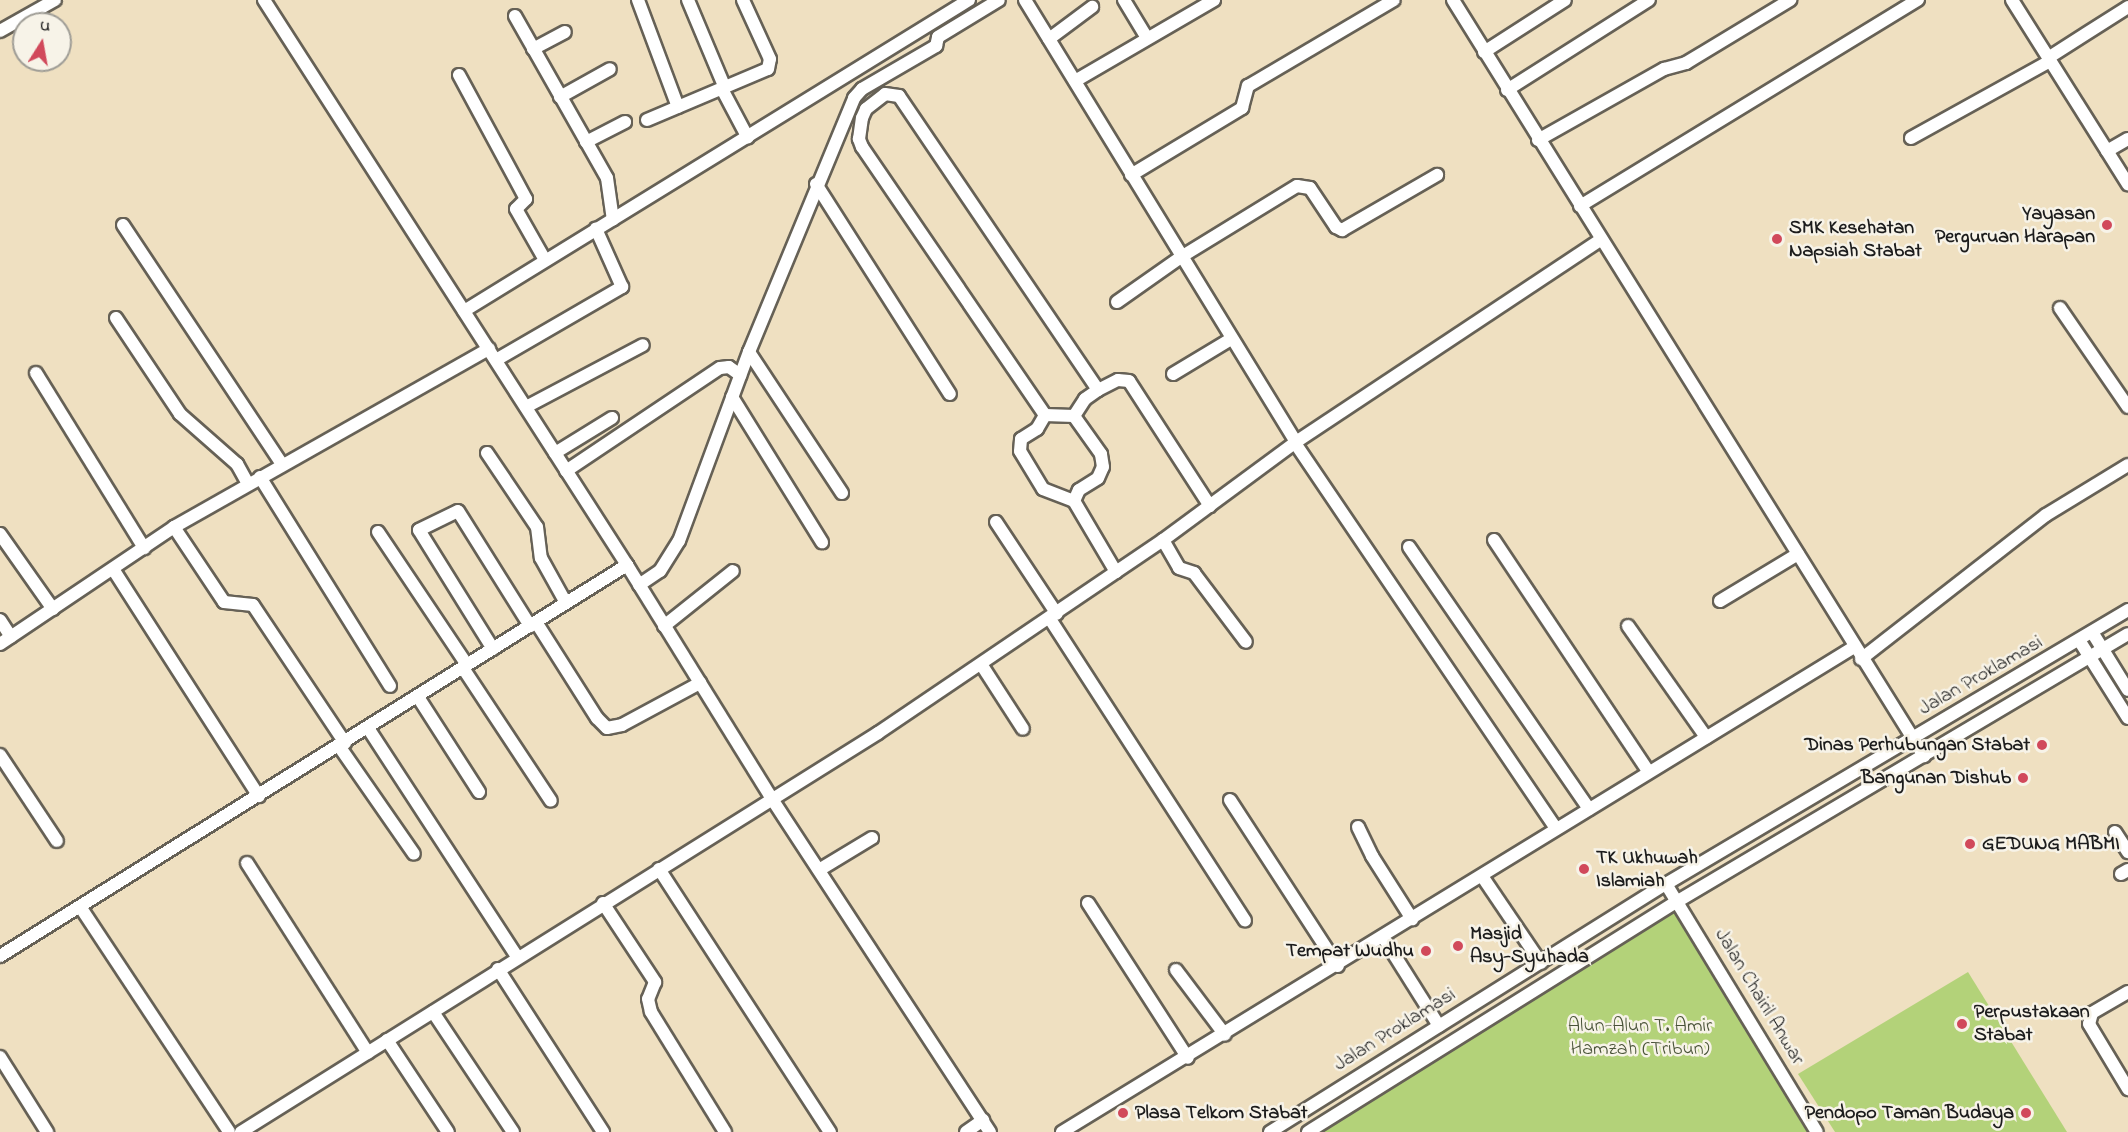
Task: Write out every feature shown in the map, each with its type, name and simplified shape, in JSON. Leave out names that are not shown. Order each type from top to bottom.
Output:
[{"type":"street","points":[[0,31],[55,0]]},
{"type":"street","points":[[264,0],[627,565],[772,799],[990,1132]]},
{"type":"street","points":[[638,0],[678,107]]},
{"type":"street","points":[[688,0],[723,88],[748,138]]},
{"type":"street","points":[[647,120],[763,73],[771,65],[743,0]]},
{"type":"street","points":[[464,311],[969,0]]},
{"type":"street","points":[[639,585],[670,559],[732,397],[735,372],[749,352],[846,114],[862,89],[936,46],[938,37],[999,0]]},
{"type":"street","points":[[1025,0],[1295,443],[1556,829]]},
{"type":"street","points":[[1124,0],[1147,38]]},
{"type":"street","points":[[1075,81],[1214,0]]},
{"type":"street","points":[[1131,175],[1242,108],[1248,86],[1394,0]]},
{"type":"street","points":[[1453,0],[1861,659],[1924,756]]},
{"type":"street","points":[[1484,52],[1565,0]]},
{"type":"street","points":[[1507,90],[1649,0]]},
{"type":"street","points":[[1538,140],[1664,69],[1686,63],[1790,0]]},
{"type":"street","points":[[1580,206],[1918,0]]},
{"type":"street","points":[[2012,0],[2128,184]]},
{"type":"street","points":[[1049,39],[1092,7]]},
{"type":"street","points":[[1911,138],[2049,59],[2128,7]]},
{"type":"street","points":[[515,16],[607,178],[613,220]]},
{"type":"street","points":[[533,49],[565,32]]},
{"type":"street","points":[[560,97],[610,69]]},
{"type":"street","points":[[459,75],[526,199],[516,209],[545,260]]},
{"type":"street","points":[[1045,415],[862,147],[859,139],[861,118],[866,109],[885,94],[898,96],[1098,390]]},
{"type":"street","points":[[586,142],[625,122]]},
{"type":"street","points":[[2107,151],[2128,139]]},
{"type":"street","points":[[1117,302],[1181,257],[1302,184],[1310,188],[1336,227],[1342,230],[1437,175]]},
{"type":"street","points":[[816,184],[950,394]]},
{"type":"street","points":[[123,225],[282,464]]},
{"type":"street","points":[[496,360],[622,287],[623,281],[596,229]]},
{"type":"street","points":[[241,1132],[772,799],[981,664],[1163,540],[1295,443],[1601,239]]},
{"type":"street","points":[[2060,308],[2128,407]]},
{"type":"street","points":[[116,318],[180,414],[237,464],[248,484]]},
{"type":"street","points":[[1173,374],[1231,339]]},
{"type":"street","points":[[526,407],[643,345]]},
{"type":"street","points":[[0,644],[174,528],[282,464],[489,349]]},
{"type":"street","points":[[749,352],[842,493]]},
{"type":"street","points":[[566,471],[720,368],[735,372]]},
{"type":"street","points":[[36,373],[144,548]]},
{"type":"street","points":[[1074,416],[1084,399],[1098,390],[1118,380],[1129,381],[1210,506]]},
{"type":"street","points":[[732,397],[822,542]]},
{"type":"street","points":[[1045,415],[1074,416]]},
{"type":"street","points":[[1045,415],[1037,429],[1021,439],[1020,451],[1043,489],[1074,501],[1116,572]]},
{"type":"street","points":[[1074,416],[1101,454],[1103,467],[1098,478],[1079,490],[1074,501]]},
{"type":"street","points":[[555,453],[612,418]]},
{"type":"street","points":[[487,453],[537,527],[541,558],[566,603]]},
{"type":"street","points":[[1861,659],[2046,515],[2128,465]]},
{"type":"street","points":[[260,477],[390,686]]},
{"type":"street","points":[[493,649],[419,530],[458,511],[600,724],[607,728],[622,725],[700,683]]},
{"type":"street","points":[[996,522],[1245,921]]},
{"type":"street","points":[[174,528],[224,602],[253,605],[344,750],[414,854]]},
{"type":"street","points":[[378,532],[551,801]]},
{"type":"street","points":[[0,534],[53,609]]},
{"type":"street","points":[[1163,540],[1179,568],[1194,573],[1246,642]]},
{"type":"street","points":[[1494,540],[1649,772]]},
{"type":"street","points":[[1409,547],[1589,808]]},
{"type":"street","points":[[1720,600],[1798,554]]},
{"type":"street","points":[[0,956],[259,796],[372,735],[467,672],[493,649],[627,565]]},
{"type":"street","points":[[113,569],[259,796]]},
{"type":"street","points":[[664,626],[733,571]]},
{"type":"street","name":"Jalan Proklamasi","points":[[1270,1132],[1666,884],[2128,610]]},
{"type":"street","points":[[0,620],[11,637]]},
{"type":"street","points":[[1628,626],[1706,737]]},
{"type":"street","points":[[2092,632],[2128,690]]},
{"type":"street","name":"Jalan Proklamasi","points":[[1310,1131],[1678,901],[2128,634]]},
{"type":"street","points":[[2079,640],[2128,718]]},
{"type":"street","points":[[1062,1132],[1188,1058],[1589,808],[1854,647]]},
{"type":"street","points":[[981,664],[1023,729]]},
{"type":"street","points":[[421,702],[479,792]]},
{"type":"street","points":[[372,735],[517,957]]},
{"type":"street","points":[[0,755],[57,841]]},
{"type":"street","points":[[1230,800],[1338,966]]},
{"type":"street","points":[[1359,827],[1372,856],[1412,919]]},
{"type":"street","points":[[2115,832],[2128,852]]},
{"type":"street","points":[[819,870],[872,838]]},
{"type":"street","points":[[246,863],[368,1053]]},
{"type":"street","points":[[659,869],[830,1132]]},
{"type":"street","points":[[1482,876],[1541,963]]},
{"type":"street","name":"Jalan Chairil Anwar","points":[[1666,884],[1816,1132]]},
{"type":"street","points":[[603,903],[655,982],[648,999],[651,1012],[725,1132]]},
{"type":"street","points":[[1088,903],[1188,1058]]},
{"type":"street","points":[[81,908],[229,1132]]},
{"type":"street","points":[[1383,937],[1439,1026]]},
{"type":"street","points":[[498,969],[603,1132]]},
{"type":"street","points":[[1176,970],[1225,1035]]},
{"type":"street","points":[[2128,992],[2092,1013],[2089,1024],[2128,1089]]},
{"type":"street","points":[[434,1012],[513,1132]]},
{"type":"street","points":[[387,1040],[448,1132]]},
{"type":"street","points":[[0,1058],[47,1132]]},
{"type":"street","points":[[1298,1114],[1310,1131]]},
{"type":"street","points":[[966,1132],[983,1120]]},
{"type":"green space","name":"Alun-Alun T. Amir Hamzah (Tribun)","points":[[1673,906],[1807,1132],[1315,1132]]},
{"type":"green space","points":[[1968,972],[2067,1132],[1835,1132],[1798,1074]]},
{"type":"place","name":"Yayasan Perguruan Harapan","points":[[2107,225]]},
{"type":"place","name":"SMK Kesehatan Napsiah Stabat","points":[[1777,239]]},
{"type":"place","name":"Dinas Perhubungan Stabat","points":[[2042,745]]},
{"type":"place","name":"Bangunan Dishub","points":[[2023,778]]},
{"type":"place","name":"GEDUNG MABMI","points":[[1970,844]]},
{"type":"place","name":"TK Ukhuwah Islamiah","points":[[1584,869]]},
{"type":"place","name":"Masjid Asy-Syuhada","points":[[1458,946]]},
{"type":"place","name":"Tempat Wudhu","points":[[1426,951]]},
{"type":"place","name":"Perpustakaan Stabat","points":[[1962,1024]]},
{"type":"place","name":"Plasa Telkom Stabat","points":[[1123,1113]]},
{"type":"place","name":"Pendopo Taman Budaya","points":[[2026,1113]]}]
